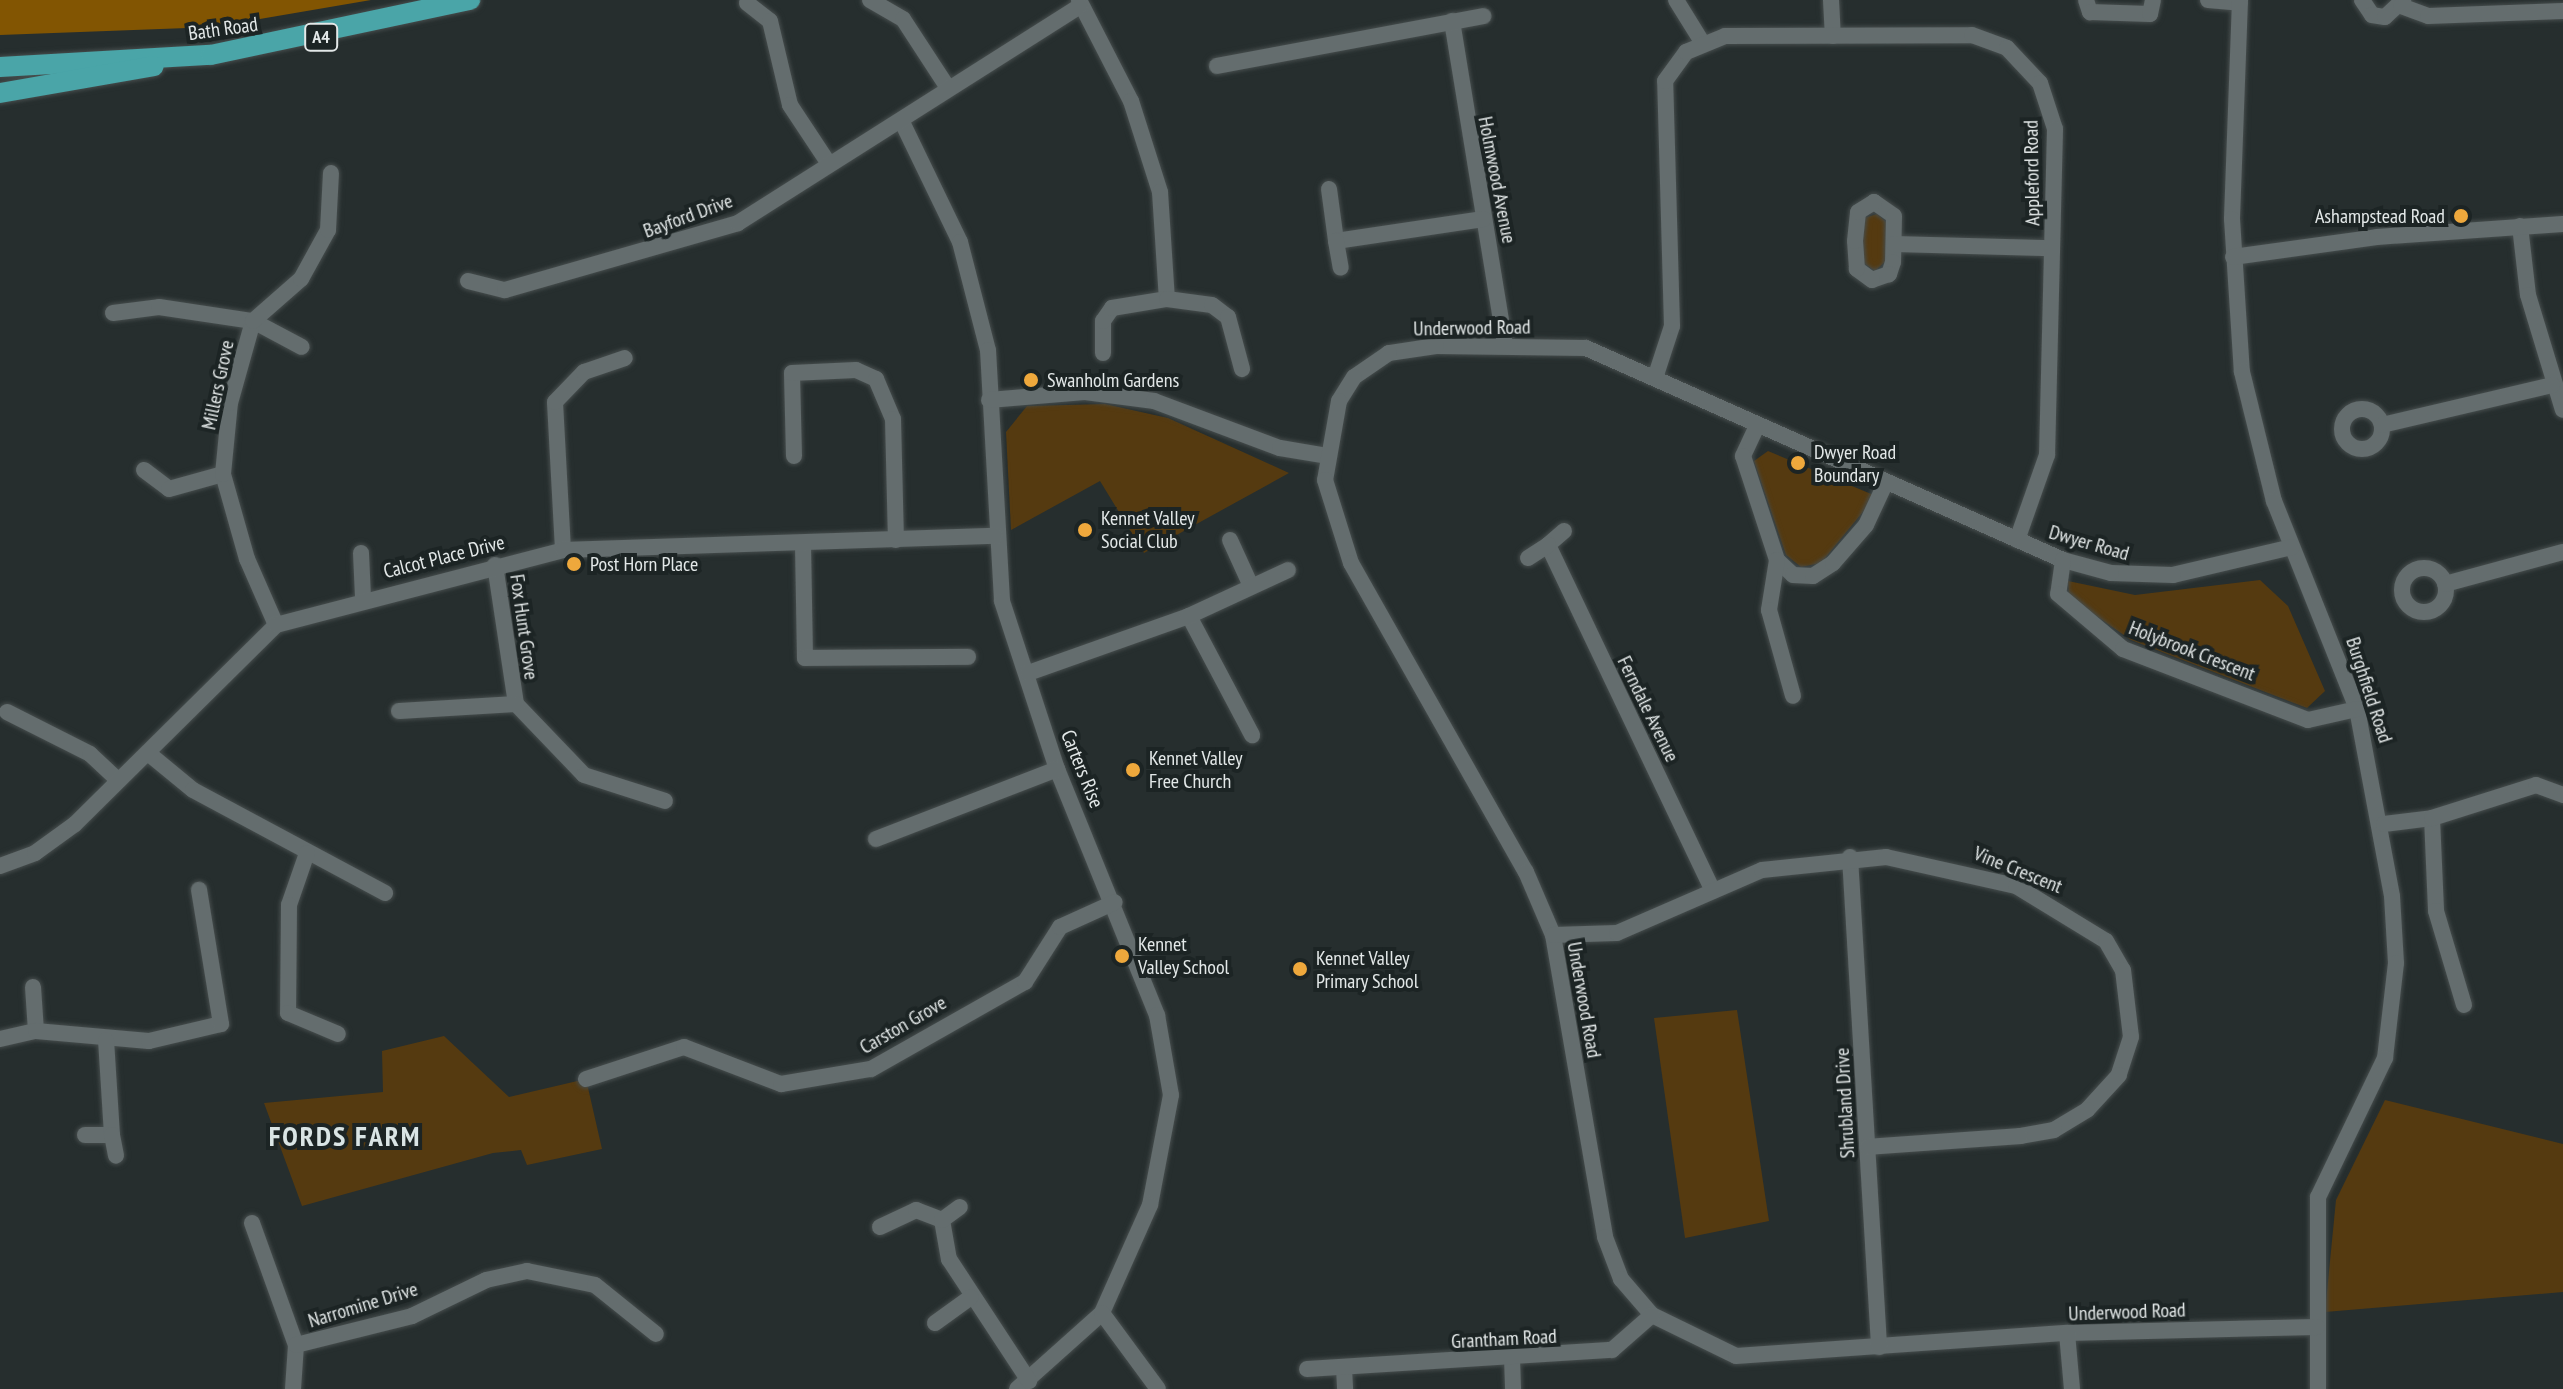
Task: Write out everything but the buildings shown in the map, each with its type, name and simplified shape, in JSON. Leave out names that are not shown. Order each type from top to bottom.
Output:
[{"type":"main road","name":"Bath Road","points":[[0,93],[169,60],[331,35],[470,0]]},
{"type":"main road","name":"Bath Road","points":[[0,67],[169,60]]},
{"type":"street","points":[[870,0],[903,19],[946,85]]},
{"type":"street","points":[[1655,378],[1672,326],[1665,81],[1702,42],[1676,0]]},
{"type":"street","points":[[1831,0],[1833,36]]},
{"type":"street","points":[[2086,0],[2090,12],[2150,14],[2153,0]]},
{"type":"street","points":[[2208,0],[2240,1]]},
{"type":"street","points":[[2362,0],[2378,17],[2402,3],[2428,16],[2563,11]]},
{"type":"street","name":"Burghfield Road","points":[[2240,1],[2233,257],[2251,425],[2292,547],[2357,709],[2384,824],[2396,963],[2393,1018],[2378,1079],[2318,1197],[2318,1389]]},
{"type":"street","points":[[747,3],[770,21],[790,105],[827,161]]},
{"type":"street","points":[[1079,3],[1131,101],[1160,192],[1167,299]]},
{"type":"street","name":"Bayford Drive","points":[[468,281],[505,290],[738,223],[827,161],[902,122],[946,85],[1079,3]]},
{"type":"street","points":[[1217,66],[1483,16]]},
{"type":"street","name":"Holmwood Avenue","points":[[1452,21],[1505,346]]},
{"type":"street","name":"Appleford Road","points":[[1702,42],[1833,36],[1972,35],[2028,66],[2055,129],[2047,455],[2017,540]]},
{"type":"street","name":"Carters Rise","points":[[902,122],[960,242],[988,350],[995,536],[1002,601],[1057,769],[1115,902],[1157,1015],[1171,1095],[1150,1205],[1102,1313],[1023,1385]]},
{"type":"street","name":"Millers Grove","points":[[276,625],[223,474],[230,403],[253,321],[301,279],[328,230],[331,173]]},
{"type":"street","points":[[1329,189],[1341,268]]},
{"type":"street","points":[[1336,241],[1483,219]]},
{"type":"street","points":[[2233,257],[2563,224]]},
{"type":"street","points":[[2520,226],[2552,385],[2563,410]]},
{"type":"street","points":[[1894,244],[2052,248]]},
{"type":"street","points":[[1103,353],[1103,321],[1112,308],[1167,299],[1212,305],[1228,317],[1242,369]]},
{"type":"street","points":[[113,313],[159,307],[253,321],[302,347]]},
{"type":"street","name":"Underwood Road","points":[[1655,378],[1586,348],[1408,348],[1370,363],[1339,401],[1328,456],[1327,499],[1351,563],[1526,872],[1553,935],[1605,1237],[1621,1279],[1652,1315],[1736,1356],[2067,1333],[2317,1327]]},
{"type":"street","points":[[563,550],[555,402],[584,372],[625,358]]},
{"type":"street","points":[[794,456],[792,373],[856,370],[876,379],[893,419],[896,540]]},
{"type":"street","name":"Dwyer Road","points":[[1655,378],[1756,428],[1885,484],[2063,560],[2111,573],[2173,575],[2292,547]]},
{"type":"street","points":[[2382,425],[2552,385]]},
{"type":"street","points":[[989,400],[1085,392],[1154,401],[1280,448],[1328,456]]},
{"type":"street","points":[[1756,428],[1743,456],[1777,560],[1769,610],[1793,696]]},
{"type":"street","points":[[144,470],[169,489],[223,474]]},
{"type":"street","points":[[1777,560],[1793,575],[1813,576],[1866,525],[1885,484]]},
{"type":"street","points":[[1528,558],[1564,531]]},
{"type":"street","name":"Calcot Place Drive","points":[[0,866],[65,831],[276,625],[363,597],[563,550],[995,536]]},
{"type":"street","points":[[1230,540],[1251,586]]},
{"type":"street","points":[[803,544],[805,658],[968,657]]},
{"type":"street","name":"Ferndale Avenue","points":[[1548,545],[1713,891]]},
{"type":"street","points":[[2445,584],[2563,552]]},
{"type":"street","points":[[361,553],[363,597]]},
{"type":"street","name":"Holybrook Crescent","points":[[2063,560],[2058,594],[2123,649],[2308,720],[2357,709]]},
{"type":"street","name":"Fox Hunt Grove","points":[[495,565],[516,704],[584,775],[665,801]]},
{"type":"street","points":[[1028,673],[1189,616],[1288,570]]},
{"type":"street","points":[[1189,616],[1252,735]]},
{"type":"street","points":[[399,711],[516,704]]},
{"type":"street","points":[[7,712],[90,754],[117,779]]},
{"type":"street","points":[[148,753],[193,790],[385,893]]},
{"type":"street","points":[[876,839],[1057,769]]},
{"type":"street","points":[[2384,824],[2432,818],[2536,785],[2563,795]]},
{"type":"street","points":[[2432,818],[2436,911],[2464,1005]]},
{"type":"street","points":[[307,853],[289,905],[288,1013],[338,1034]]},
{"type":"street","name":"Vine Crescent","points":[[1553,935],[1617,933],[1762,870],[1850,857],[1953,867],[2073,914],[2106,941],[2132,1003],[2119,1075],[2087,1110],[2054,1130],[1867,1147]]},
{"type":"street","name":"Shrubland Drive","points":[[1850,857],[1879,1347]]},
{"type":"street","points":[[0,1039],[36,1031],[106,1040],[149,1041],[221,1024],[199,890]]},
{"type":"street","name":"Carston Grove","points":[[586,1079],[684,1047],[781,1084],[871,1069],[1025,982],[1060,927],[1115,902]]},
{"type":"street","points":[[33,987],[36,1031]]},
{"type":"street","points":[[106,1040],[116,1156]]},
{"type":"street","points":[[85,1135],[112,1135]]},
{"type":"street","points":[[942,1220],[960,1207]]},
{"type":"street","points":[[880,1227],[916,1210],[942,1220]]},
{"type":"street","points":[[942,1220],[949,1259],[1023,1385]]},
{"type":"street","points":[[252,1223],[296,1345],[293,1389]]},
{"type":"street","name":"Narromine Drive","points":[[296,1345],[412,1316],[486,1280],[527,1271],[595,1285],[656,1334]]},
{"type":"street","points":[[935,1323],[971,1297]]},
{"type":"street","points":[[1102,1313],[1158,1389]]},
{"type":"street","name":"Grantham Road","points":[[1307,1369],[1612,1350],[1652,1315]]},
{"type":"street","points":[[2067,1333],[2072,1389]]},
{"type":"street","points":[[1512,1358],[1513,1389]]},
{"type":"street","points":[[1344,1368],[1345,1389]]},
{"type":"shaded area","points":[[0,0],[371,0],[214,27],[0,35]]},
{"type":"shaded area","points":[[1877,214],[1886,222],[1888,259],[1875,271],[1861,261],[1864,218]]},
{"type":"shaded area","points":[[1105,404],[1168,418],[1289,473],[1144,553],[1100,481],[1011,530],[1006,432],[1027,406]]},
{"type":"shaded area","points":[[1768,451],[1876,496],[1821,563],[1801,567],[1786,555],[1754,461]]},
{"type":"shaded area","points":[[2260,580],[2288,606],[2325,691],[2307,708],[2131,640],[2069,597],[2068,581],[2135,595]]},
{"type":"shaded area","points":[[1737,1010],[1769,1221],[1685,1238],[1654,1018]]},
{"type":"shaded area","points":[[444,1036],[509,1097],[586,1079],[602,1149],[527,1165],[521,1150],[493,1153],[302,1206],[264,1103],[383,1092],[382,1051]]},
{"type":"shaded area","points":[[2385,1100],[2563,1144],[2563,1292],[2325,1312],[2336,1200]]},
{"type":"place","name":"Ashampstead Road","points":[[2461,216]]},
{"type":"place","name":"Swanholm Gardens","points":[[1031,380]]},
{"type":"place","name":"Dwyer Road Boundary","points":[[1798,463]]},
{"type":"place","name":"Kennet Valley Social Club","points":[[1085,530]]},
{"type":"place","name":"Post Horn Place","points":[[574,564]]},
{"type":"place","name":"Kennet Valley Free Church","points":[[1133,770]]},
{"type":"place","name":"Kennet Valley School","points":[[1122,956]]},
{"type":"place","name":"Kennet Valley Primary School","points":[[1300,969]]},
{"type":"district","name":"FORDS FARM","points":[[345,1136]]}]
